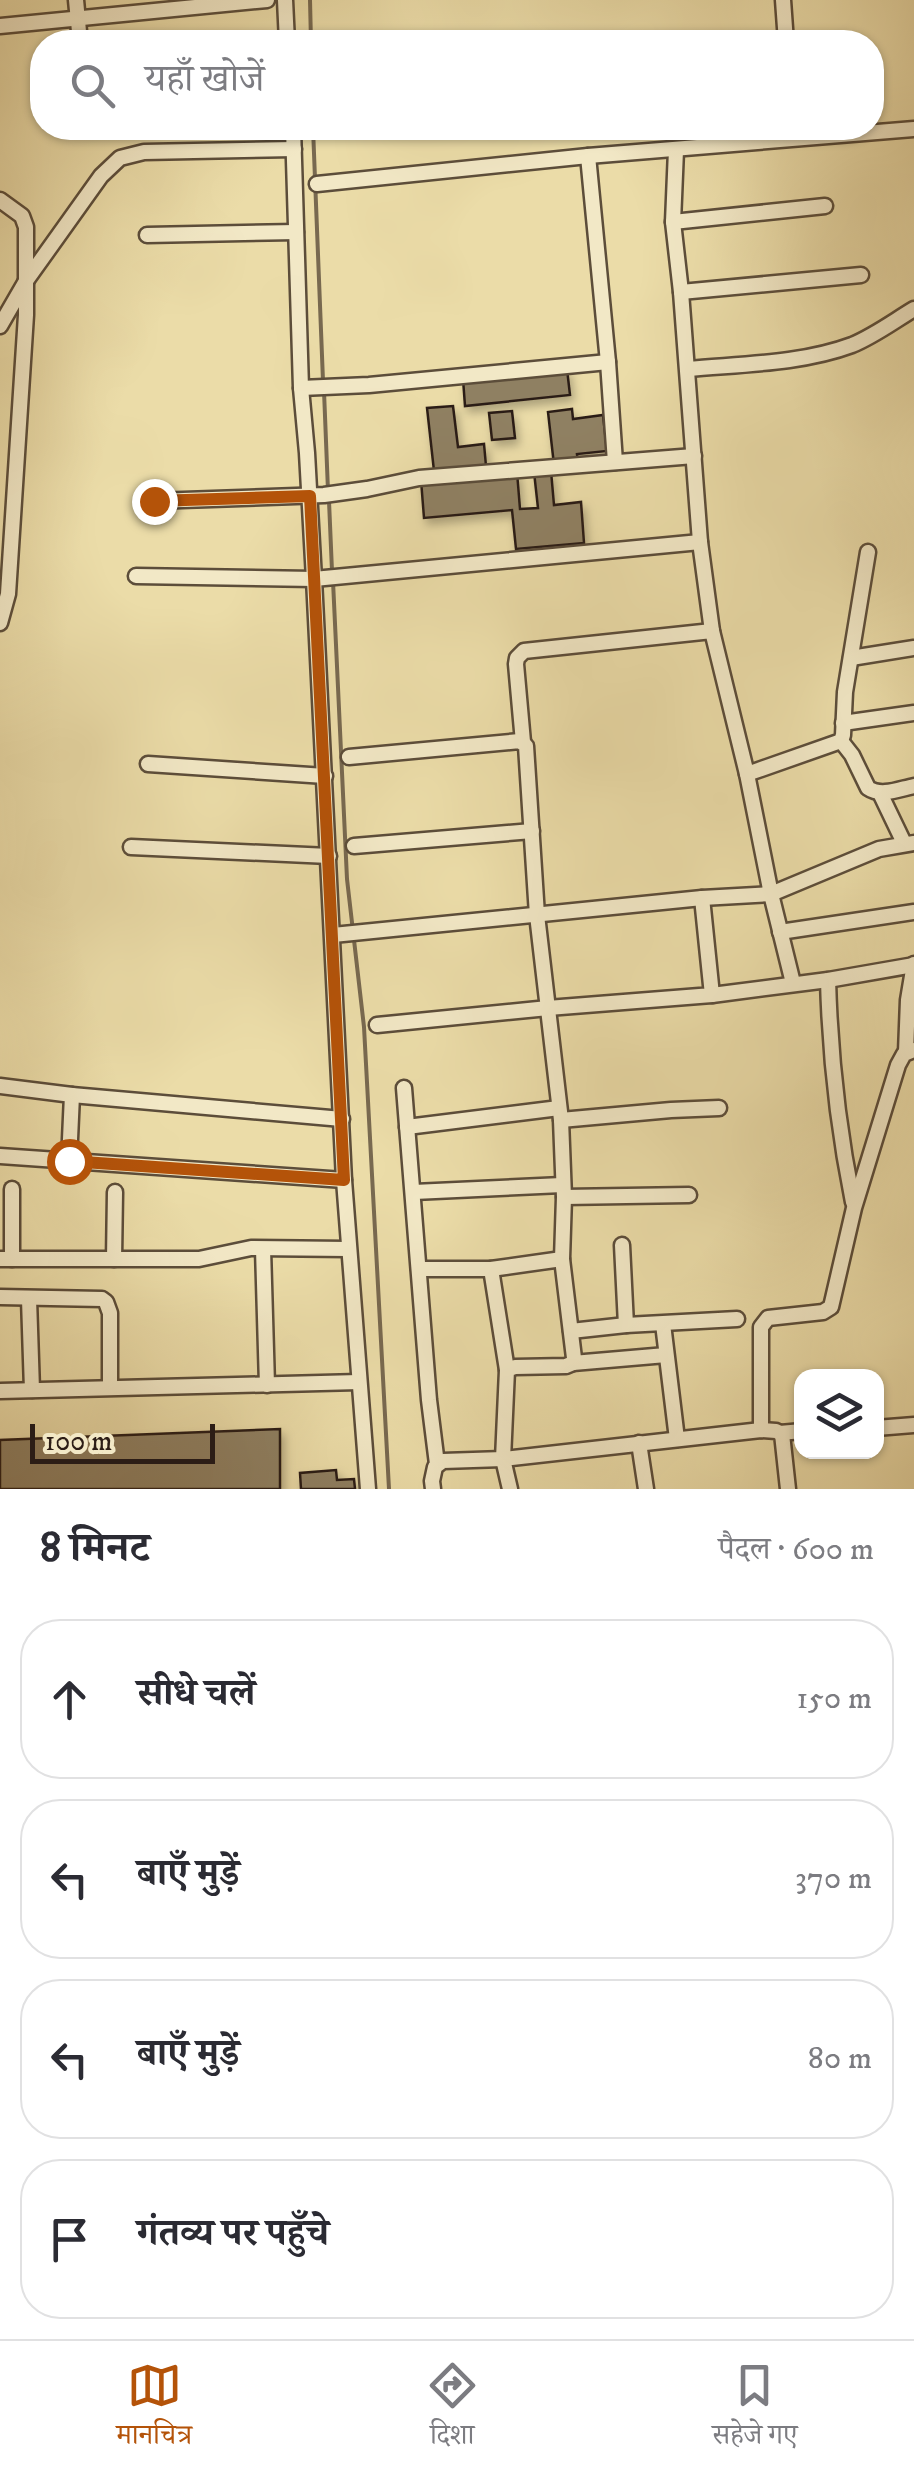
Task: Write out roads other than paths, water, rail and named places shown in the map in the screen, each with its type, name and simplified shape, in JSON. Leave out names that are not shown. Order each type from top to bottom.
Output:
[{"type":"street","points":[[76,0],[79,30]]},
{"type":"street","points":[[0,26],[267,0]]},
{"type":"street","points":[[285,0],[287,30]]},
{"type":"street","points":[[784,0],[785,30]]},
{"type":"street","points":[[884,130],[914,129]]},
{"type":"street","points":[[294,140],[296,232],[314,388],[324,578],[329,856],[344,934],[344,1180],[368,1489]]},
{"type":"street","points":[[317,184],[744,140]]},
{"type":"street","points":[[0,326],[26,281],[101,176],[120,158],[144,152],[294,150]]},
{"type":"street","points":[[676,150],[673,222],[682,292],[700,542],[712,631],[793,983]]},
{"type":"street","points":[[588,156],[615,462]]},
{"type":"street","points":[[0,200],[24,220],[26,281],[8,594],[0,624]]},
{"type":"street","points":[[673,222],[825,206]]},
{"type":"street","points":[[147,235],[296,232]]},
{"type":"street","points":[[682,292],[860,275]]},
{"type":"street","points":[[688,369],[833,351],[870,336],[914,309]]},
{"type":"street","points":[[314,388],[608,362]]},
{"type":"street","points":[[154,501],[317,495],[420,478],[694,456]]},
{"type":"street","points":[[136,576],[324,578],[700,542]]},
{"type":"street","points":[[747,774],[841,741],[868,552]]},
{"type":"street","points":[[573,1363],[562,1258],[560,1114],[537,915],[517,658],[524,651],[712,631]]},
{"type":"street","points":[[851,658],[914,648]]},
{"type":"street","points":[[843,723],[914,713]]},
{"type":"street","points":[[841,741],[868,788],[880,793],[914,786]]},
{"type":"street","points":[[349,757],[523,742]]},
{"type":"street","points":[[148,764],[325,776]]},
{"type":"street","points":[[344,934],[771,894],[879,848],[909,843],[880,793]]},
{"type":"street","points":[[354,846],[532,831]]},
{"type":"street","points":[[130,847],[329,856]]},
{"type":"street","points":[[702,898],[712,995]]},
{"type":"street","points":[[780,932],[914,912]]},
{"type":"street","points":[[377,1025],[712,995],[914,964],[908,1000],[910,1051],[898,1065],[854,1208],[829,1310],[768,1318],[761,1326],[761,1430]]},
{"type":"street","points":[[828,980],[832,1079],[854,1208]]},
{"type":"street","points":[[0,1086],[342,1118]]},
{"type":"street","points":[[404,1088],[437,1464],[433,1489]]},
{"type":"street","points":[[69,1161],[72,1094]]},
{"type":"street","points":[[407,1127],[560,1114],[719,1108]]},
{"type":"street","points":[[0,1156],[344,1180]]},
{"type":"street","points":[[12,1190],[6,1259],[199,1259],[240,1250],[348,1249]]},
{"type":"street","points":[[114,1192],[114,1258]]},
{"type":"street","points":[[414,1192],[689,1195]]},
{"type":"street","points":[[622,1245],[626,1325]]},
{"type":"street","points":[[262,1249],[267,1385]]},
{"type":"street","points":[[419,1269],[491,1269],[562,1258]]},
{"type":"street","points":[[491,1269],[507,1370],[503,1459],[510,1489]]},
{"type":"street","points":[[0,1297],[106,1302],[110,1313],[110,1387]]},
{"type":"street","points":[[28,1298],[32,1390]]},
{"type":"street","points":[[570,1331],[737,1319]]},
{"type":"street","points":[[663,1324],[676,1439]]},
{"type":"street","points":[[507,1370],[666,1356]]},
{"type":"street","points":[[0,1391],[358,1382]]},
{"type":"street","points":[[884,1427],[914,1425]]},
{"type":"street","points":[[437,1464],[761,1430],[794,1431]]},
{"type":"street","points":[[780,1432],[788,1489]]},
{"type":"street","points":[[640,1443],[646,1489]]},
{"type":"waterway","points":[[310,0],[311,30]]},
{"type":"waterway","points":[[313,140],[323,381]]},
{"type":"waterway","points":[[324,391],[328,491]]},
{"type":"waterway","points":[[329,501],[332,571]]},
{"type":"waterway","points":[[333,581],[347,879],[364,1027],[389,1489]]}]
